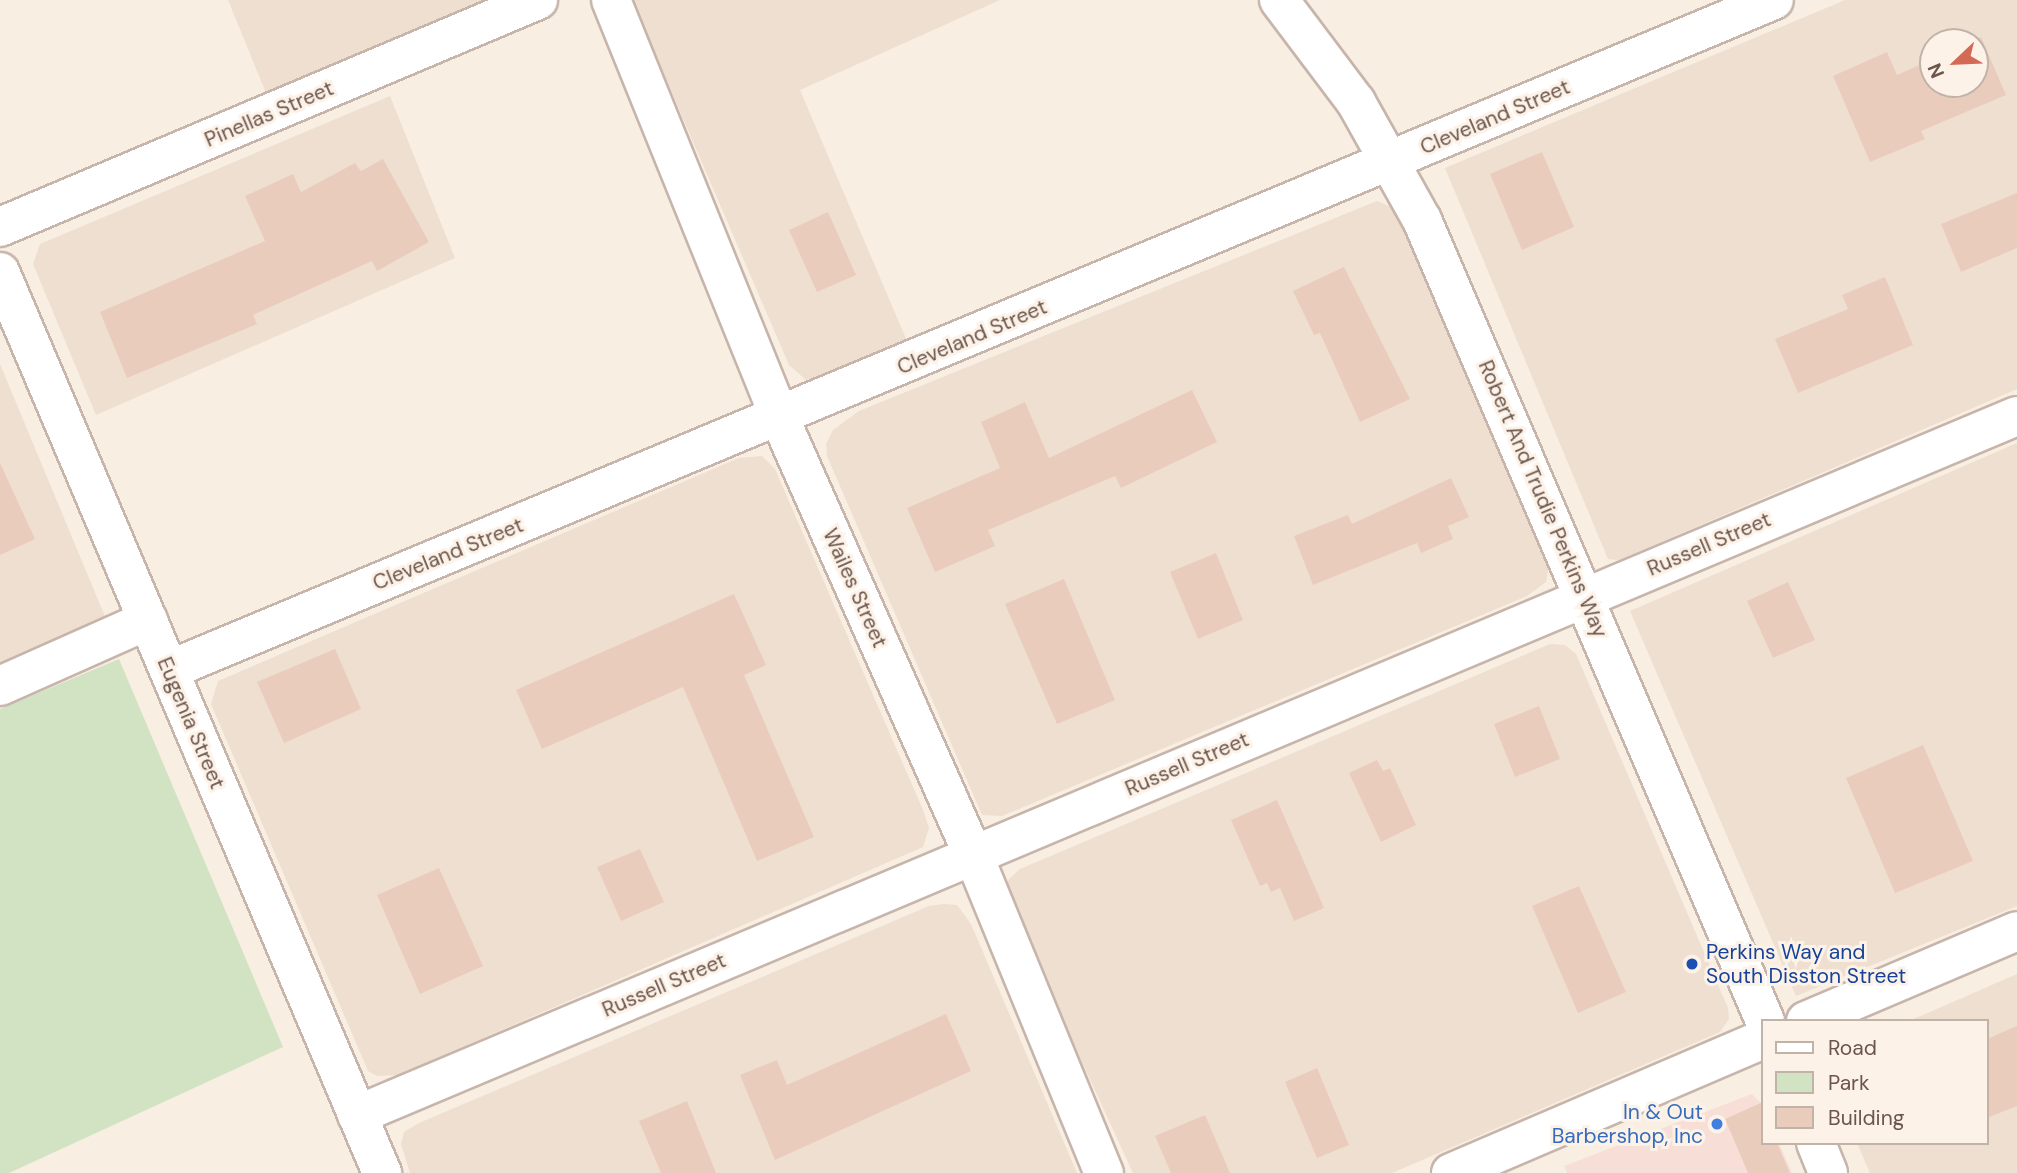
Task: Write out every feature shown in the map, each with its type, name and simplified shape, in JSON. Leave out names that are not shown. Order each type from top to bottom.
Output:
[{"type":"street","name":"Pinellas Street","points":[[0,227],[538,0]]},
{"type":"street","name":"Wailes Street","points":[[611,0],[780,419],[973,855],[1104,1173]]},
{"type":"street","name":"Robert And Trudie Perkins Way","points":[[1279,0],[1356,102],[1422,220],[1585,595],[1764,1019]]},
{"type":"street","name":"Cleveland Street","points":[[169,670],[780,419],[1774,0]]},
{"type":"street","name":"Eugenia Street","points":[[0,272],[382,1173]]},
{"type":"street","name":"Russell Street","points":[[357,1115],[1585,595],[2017,416]]},
{"type":"street","points":[[0,686],[148,621]]},
{"type":"street","points":[[1810,1019],[2017,931]]},
{"type":"street","points":[[1451,1173],[1762,1039]]},
{"type":"street","points":[[1817,1145],[1828,1173]]},
{"type":"shaded area","points":[[228,0],[487,0],[266,93]]},
{"type":"shaded area","points":[[632,0],[1000,0],[800,90],[907,341],[823,377],[806,380],[789,365]]},
{"type":"shaded area","points":[[1845,0],[2017,0],[2017,389],[1619,560],[1608,559],[1445,168]]},
{"type":"shaded area","points":[[390,96],[455,258],[96,415],[33,264],[40,244]]},
{"type":"shaded area","points":[[1377,201],[1398,210],[1549,565],[1546,582],[1527,596],[1002,816],[982,815],[827,456],[826,444],[833,430],[859,411]]},
{"type":"shaded area","points":[[0,364],[106,619],[0,666]]},
{"type":"shaded area","points":[[2017,443],[2017,906],[1796,996],[1630,611]]},
{"type":"shaded area","points":[[762,456],[775,469],[923,810],[929,828],[923,847],[398,1075],[377,1076],[368,1071],[211,704],[218,681],[739,458]]},
{"type":"shaded area","points":[[1550,644],[1565,645],[1576,654],[1728,1008],[1729,1019],[1720,1032],[1392,1173],[1133,1173],[1008,901],[1004,888],[1009,879],[1020,869]]},
{"type":"shaded area","points":[[957,905],[971,924],[1077,1173],[410,1173],[401,1144],[404,1132],[419,1123],[929,906]]},
{"type":"shaded area","points":[[2017,974],[2017,1173],[1870,1173],[1858,1145],[1989,1145],[1989,1019],[1914,1019]]},
{"type":"shaded area","name":"In & Out Barbershop, Inc","points":[[1752,1094],[1762,1104],[1762,1145],[1780,1145],[1792,1173],[1567,1173],[1564,1166]]},
{"type":"green space","points":[[119,659],[283,1047],[9,1173],[0,1173],[0,709]]},
{"type":"building","points":[[1887,52],[1897,75],[1919,65],[1919,98],[1989,98],[1989,56],[2006,95],[1921,131],[1925,139],[1870,162],[1833,76]]},
{"type":"building","points":[[1542,152],[1574,227],[1522,250],[1490,174]]},
{"type":"building","points":[[383,159],[429,242],[377,271],[372,261],[253,315],[257,324],[127,378],[100,312],[265,241],[245,196],[293,174],[301,192],[355,163],[361,171]]},
{"type":"building","points":[[2017,193],[2017,248],[1961,272],[1941,224]]},
{"type":"building","points":[[828,212],[856,275],[817,292],[789,230]]},
{"type":"building","points":[[1344,267],[1410,399],[1360,422],[1320,333],[1314,335],[1293,291]]},
{"type":"building","points":[[1885,277],[1913,345],[1798,393],[1775,339],[1848,309],[1842,295]]},
{"type":"building","points":[[1192,390],[1217,442],[1121,488],[1115,476],[988,530],[995,546],[935,572],[907,508],[1000,468],[981,422],[1025,402],[1049,458]]},
{"type":"building","points":[[0,463],[35,539],[0,555]]},
{"type":"building","points":[[1451,478],[1469,517],[1448,526],[1453,539],[1421,553],[1417,543],[1313,585],[1294,536],[1348,515],[1352,524]]},
{"type":"building","points":[[1216,553],[1243,620],[1198,639],[1170,572]]},
{"type":"building","points":[[1064,579],[1115,700],[1057,724],[1005,604]]},
{"type":"building","points":[[1788,582],[1815,640],[1773,658],[1747,601]]},
{"type":"building","points":[[734,594],[766,665],[744,675],[814,837],[757,861],[683,687],[542,749],[516,690]]},
{"type":"building","points":[[335,649],[361,709],[284,743],[257,682]]},
{"type":"building","points":[[1539,706],[1560,759],[1515,777],[1494,724]]},
{"type":"building","points":[[1923,745],[1973,861],[1895,893],[1846,778]]},
{"type":"building","points":[[1377,760],[1383,771],[1390,768],[1416,825],[1381,842],[1349,773]]},
{"type":"building","points":[[1277,800],[1324,908],[1294,921],[1280,888],[1271,892],[1267,883],[1260,886],[1231,820]]},
{"type":"building","points":[[640,849],[664,902],[621,921],[597,867]]},
{"type":"building","points":[[439,868],[483,966],[420,994],[377,895]]},
{"type":"building","points":[[1579,886],[1626,992],[1578,1013],[1532,906]]},
{"type":"building","points":[[946,1014],[971,1071],[775,1160],[740,1075],[777,1060],[787,1085]]},
{"type":"building","points":[[2017,1026],[2017,1106],[1989,1117],[1989,1038]]},
{"type":"building","points":[[1317,1068],[1349,1145],[1317,1158],[1285,1082]]},
{"type":"building","points":[[687,1101],[716,1173],[661,1173],[639,1121]]},
{"type":"building","points":[[1762,1102],[1762,1145],[1778,1145],[1790,1173],[1748,1173],[1725,1119]]},
{"type":"building","points":[[1205,1115],[1230,1173],[1171,1173],[1155,1136]]},
{"type":"place","name":"Perkins Way and South Disston Street","points":[[1692,964]]},
{"type":"place","name":"In & Out Barbershop, Inc","points":[[1717,1124]]}]
